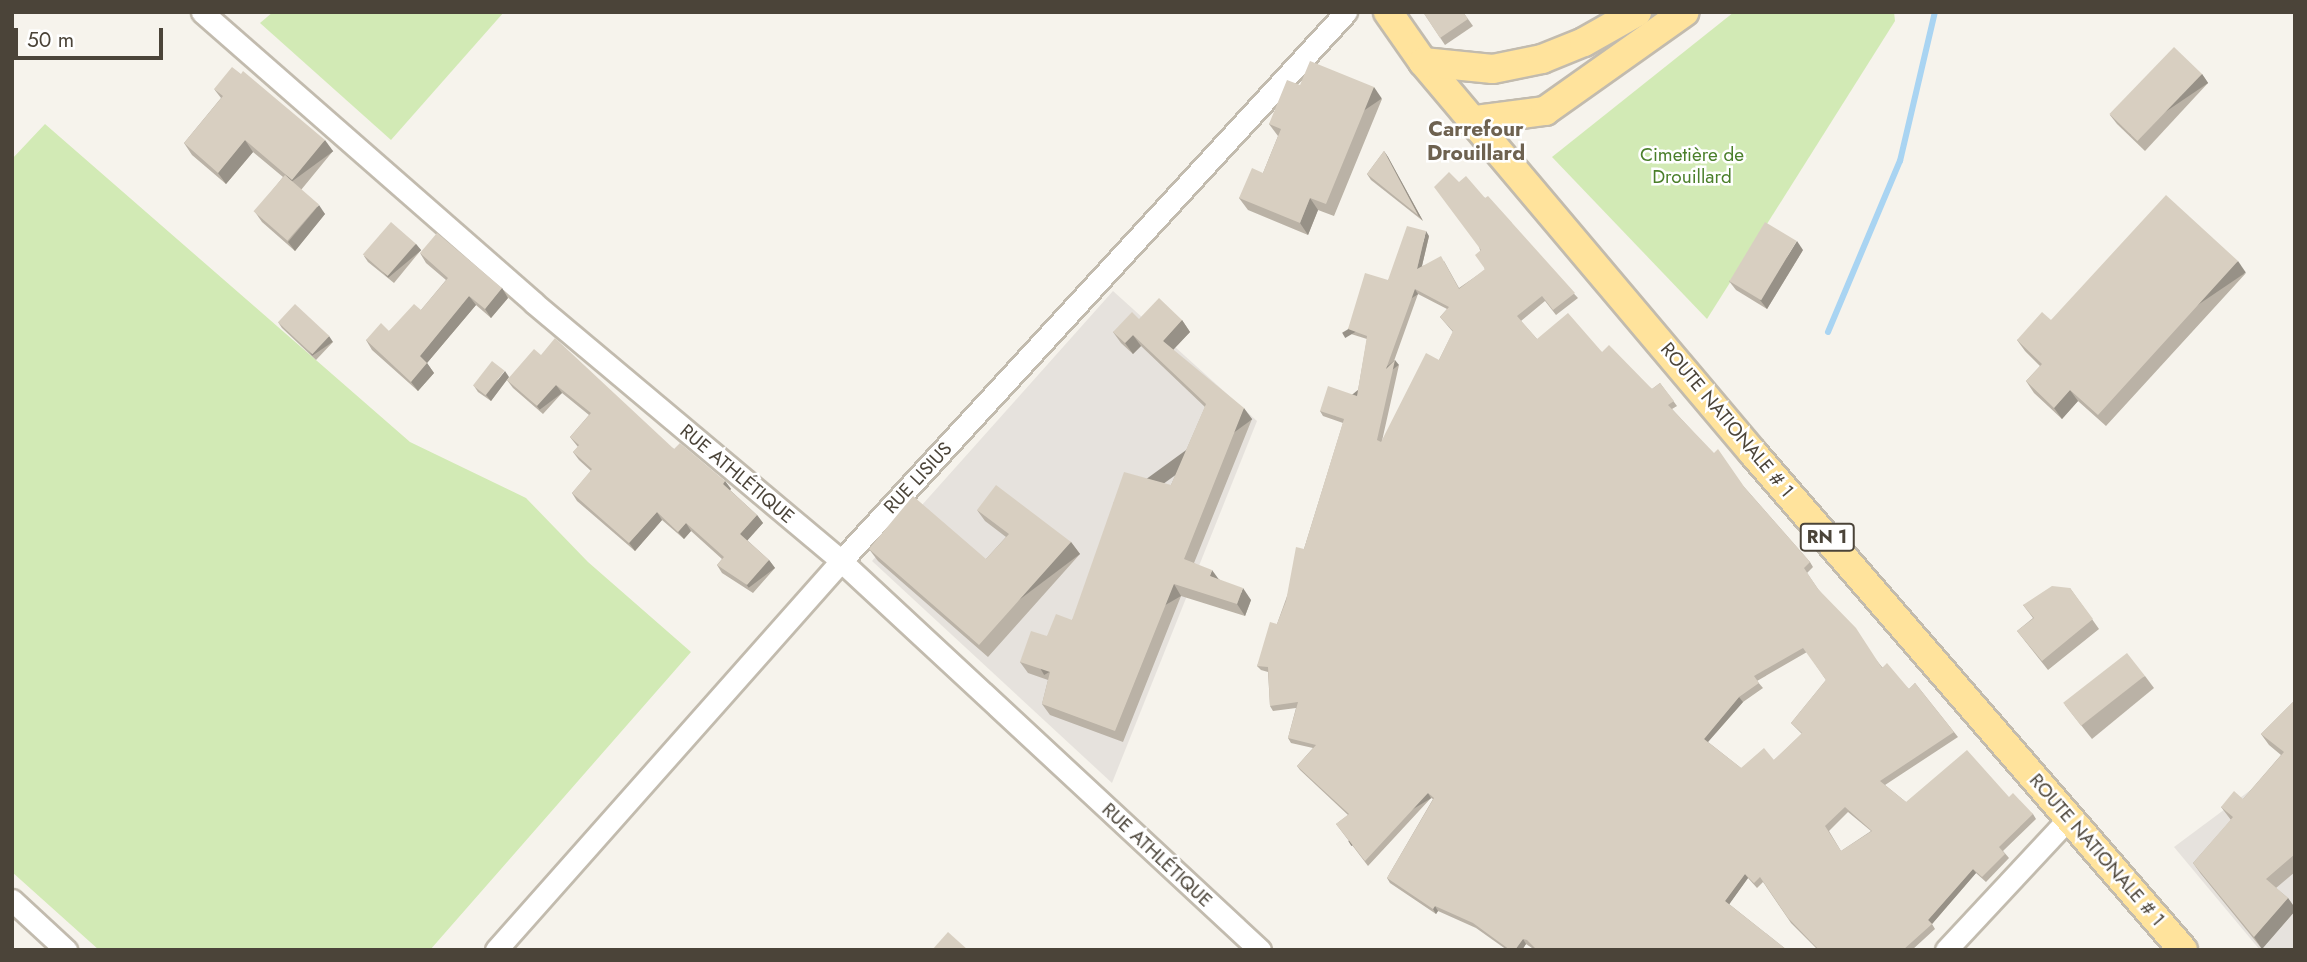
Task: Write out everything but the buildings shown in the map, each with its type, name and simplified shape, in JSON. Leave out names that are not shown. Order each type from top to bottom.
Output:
[{"type":"main road","name":"ROUTE NATIONALE # 1","points":[[1388,12],[1423,62],[1476,120],[1753,453],[2183,950]]},
{"type":"main road","points":[[1423,62],[1493,69],[1542,59],[1637,12]]},
{"type":"main road","points":[[1476,120],[1545,111],[1685,12]]},
{"type":"street","name":"RUE ATHLÉTIQUE","points":[[202,12],[534,303],[841,561],[1260,950]]},
{"type":"street","name":"RUE LISIUS","points":[[496,950],[841,561],[1346,12]]},
{"type":"street","points":[[1946,950],[2069,818]]},
{"type":"street","points":[[12,900],[66,950]]},
{"type":"shaded area","points":[[1113,291],[1257,421],[1112,783],[872,561]]},
{"type":"shaded area","points":[[2295,757],[2295,950],[2260,950],[2174,847]]},
{"type":"green space","points":[[273,12],[504,12],[391,140],[260,23]]},
{"type":"green space","name":"Cimetière de Drouillard","points":[[1734,12],[1894,12],[1895,21],[1707,319],[1552,157]]},
{"type":"green space","points":[[45,124],[410,442],[526,498],[588,562],[691,652],[430,950],[99,950],[12,872],[12,159]]},
{"type":"waterway","points":[[1828,332],[1900,161],[1935,12]]},
{"type":"district","name":"Carrefour Drouillard","points":[[1476,141]]}]
